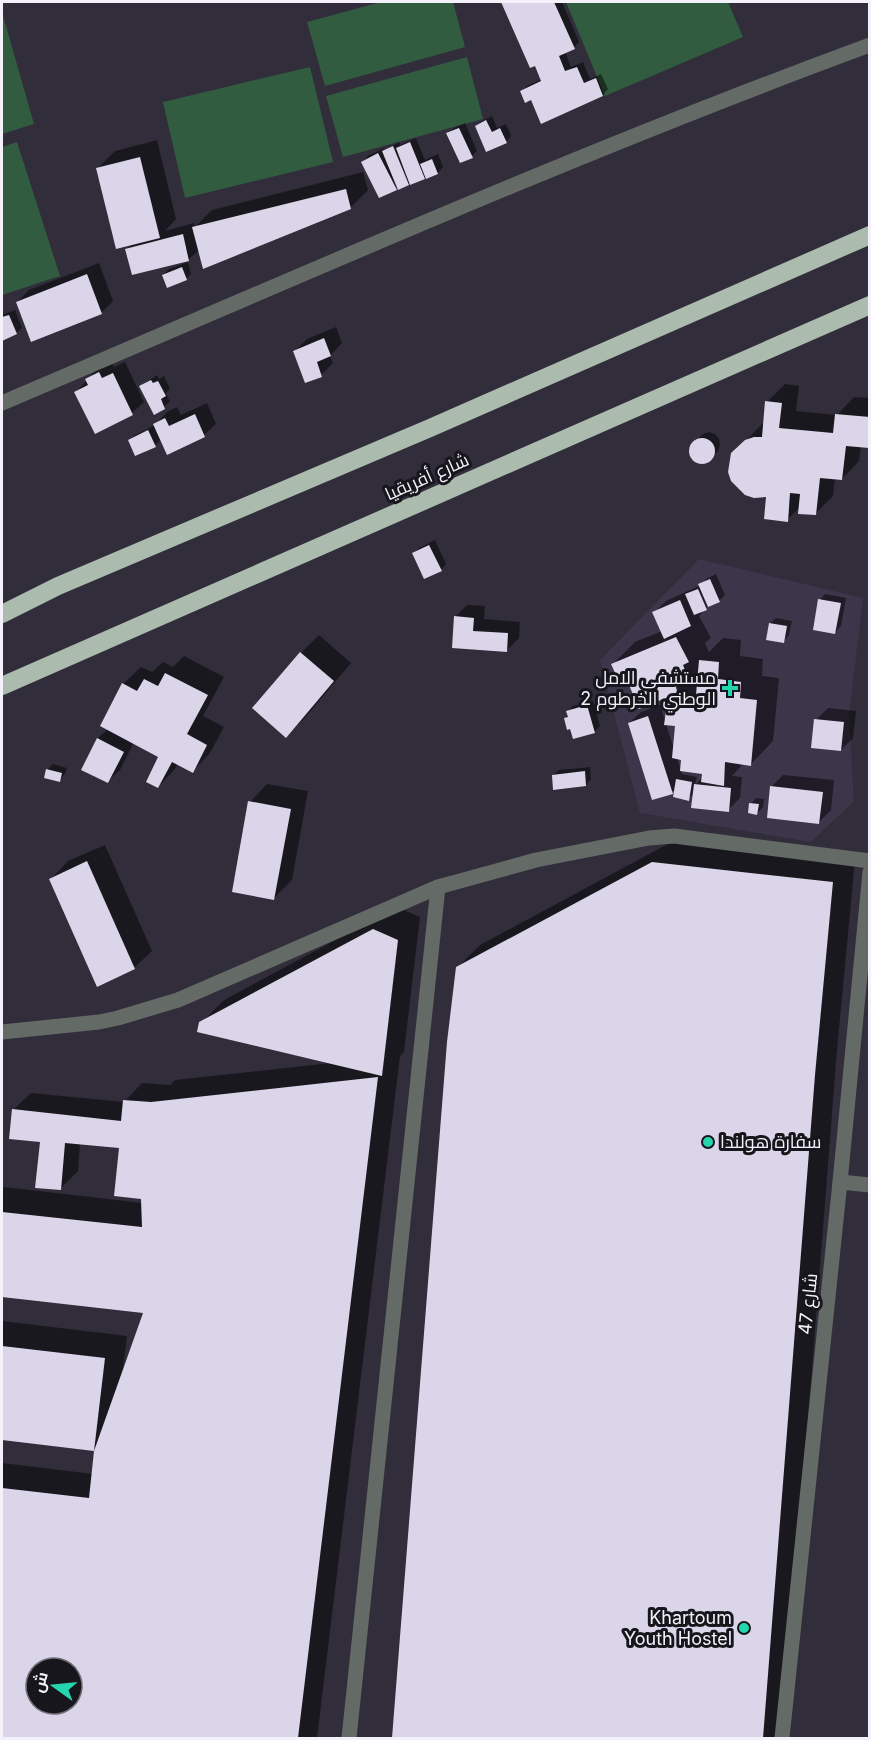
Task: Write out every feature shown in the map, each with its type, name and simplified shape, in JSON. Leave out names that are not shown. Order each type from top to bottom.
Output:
[{"type":"highway","points":[[2,614],[58,586],[430,428],[870,234]]},
{"type":"highway","name":"شارع أفريقيا","points":[[2,686],[870,305]]},
{"type":"street","points":[[2,403],[472,203],[759,85],[870,45]]},
{"type":"street","points":[[2,1032],[99,1022],[178,1000],[438,887],[536,860],[649,838],[674,836],[870,861]]},
{"type":"street","name":"شارع 47","points":[[782,1738],[870,873]]},
{"type":"street","points":[[349,1738],[438,887]]},
{"type":"street","points":[[840,1182],[870,1185]]},
{"type":"shaded area","name":"مستشفى الامل الوطني الخرطوم 2","points":[[699,559],[863,598],[849,716],[854,801],[811,842],[640,813],[600,660]]},
{"type":"green space","points":[[381,2],[453,2],[465,47],[325,86],[307,22]]},
{"type":"green space","points":[[566,2],[728,2],[743,37],[605,96]]},
{"type":"green space","points":[[2,12],[34,124],[2,134]]},
{"type":"green space","points":[[467,57],[483,119],[343,157],[326,96]]},
{"type":"green space","points":[[310,67],[333,162],[185,198],[163,102]]},
{"type":"green space","points":[[17,142],[60,276],[2,295],[2,147]]},
{"type":"building","points":[[501,2],[554,2],[575,49],[559,56],[565,71],[577,67],[584,83],[596,78],[603,96],[541,124],[531,100],[525,103],[520,91],[541,81],[535,66],[530,68]]},
{"type":"building","points":[[486,120],[492,132],[500,128],[507,143],[486,152],[475,126]]},
{"type":"building","points":[[459,128],[473,158],[460,163],[446,133]]},
{"type":"building","points":[[410,142],[425,179],[410,185],[396,148]]},
{"type":"building","points":[[393,146],[409,185],[398,190],[382,151]]},
{"type":"building","points":[[378,153],[397,190],[379,198],[361,162]]},
{"type":"building","points":[[140,157],[160,238],[116,249],[96,168]]},
{"type":"building","points":[[432,159],[438,174],[426,179],[420,164]]},
{"type":"building","points":[[346,189],[351,209],[203,269],[192,227]]},
{"type":"building","points":[[183,234],[189,261],[132,275],[125,249]]},
{"type":"building","points":[[182,267],[187,280],[167,288],[162,275]]},
{"type":"building","points":[[87,274],[102,314],[31,342],[16,302]]},
{"type":"building","points":[[9,315],[17,334],[2,341],[2,317]]},
{"type":"building","points":[[324,338],[331,356],[317,362],[322,377],[305,383],[293,351]]},
{"type":"building","points":[[99,372],[102,378],[113,373],[133,415],[95,434],[74,392],[88,385],[85,379]]},
{"type":"building","points":[[151,380],[153,383],[158,381],[166,396],[161,399],[165,409],[154,415],[139,386]]},
{"type":"building","points":[[765,401],[782,403],[779,428],[833,433],[835,414],[870,417],[869,448],[846,446],[842,480],[820,478],[816,515],[798,514],[800,494],[790,493],[788,522],[764,519],[766,497],[754,498],[745,495],[731,481],[728,472],[731,453],[745,440],[762,437]]},
{"type":"building","points":[[195,414],[205,437],[167,455],[153,424],[165,418],[169,426]]},
{"type":"building","points":[[148,430],[156,447],[135,456],[128,440]]},
{"type":"building","points":[[702,438],[711,442],[715,451],[711,460],[702,464],[693,460],[689,451],[693,442]]},
{"type":"building","points":[[429,545],[442,571],[424,579],[412,553]]},
{"type":"building","points":[[710,579],[720,602],[708,607],[698,584]]},
{"type":"building","points":[[698,589],[707,610],[694,615],[685,594]]},
{"type":"building","points":[[818,599],[841,603],[835,634],[813,630]]},
{"type":"building","points":[[680,600],[691,626],[664,639],[652,612]]},
{"type":"building","points":[[454,616],[474,618],[473,631],[508,633],[507,652],[452,648]]},
{"type":"building","points":[[769,623],[787,626],[784,643],[766,640]]},
{"type":"building","points":[[676,637],[689,662],[683,665],[689,680],[676,687],[678,695],[696,695],[699,660],[719,662],[718,679],[741,682],[740,698],[757,700],[751,766],[725,762],[724,786],[701,782],[702,774],[680,771],[681,760],[672,758],[675,726],[664,725],[668,697],[639,709],[624,673],[616,675],[611,664]]},
{"type":"building","points":[[300,652],[334,681],[286,738],[252,708]]},
{"type":"building","points":[[165,673],[208,695],[187,734],[207,745],[193,773],[172,762],[158,788],[146,782],[158,757],[100,726],[122,683],[137,691],[144,679],[158,686]]},
{"type":"building","points":[[587,705],[595,733],[573,739],[570,729],[567,730],[564,718],[568,717],[566,711]]},
{"type":"building","points":[[648,716],[673,794],[652,800],[628,723]]},
{"type":"building","points":[[814,719],[844,722],[841,751],[811,748]]},
{"type":"building","points":[[97,738],[124,752],[108,783],[81,770]]},
{"type":"building","points":[[46,769],[62,773],[60,782],[44,778]]},
{"type":"building","points":[[585,771],[586,786],[553,790],[552,775]]},
{"type":"building","points":[[676,779],[692,782],[689,801],[673,797]]},
{"type":"building","points":[[694,784],[731,788],[729,812],[691,808]]},
{"type":"building","points":[[770,786],[823,792],[819,824],[767,818]]},
{"type":"building","points":[[248,801],[291,809],[274,900],[232,892]]},
{"type":"building","points":[[749,803],[759,804],[757,815],[748,813]]},
{"type":"building","points":[[87,861],[135,969],[97,987],[49,879]]},
{"type":"building","points":[[652,862],[833,882],[815,1075],[763,1738],[392,1738],[447,1042],[456,967]]},
{"type":"building","points":[[373,929],[398,940],[382,1076],[197,1032],[199,1022]]},
{"type":"building","points":[[378,1077],[298,1738],[2,1738],[2,1488],[89,1498],[94,1451],[143,1313],[2,1297],[2,1212],[142,1227],[141,1199],[114,1196],[119,1148],[65,1143],[61,1190],[35,1188],[40,1142],[9,1139],[12,1109],[121,1121],[123,1100],[151,1102]]},
{"type":"building","points":[[2,1346],[105,1358],[94,1451],[2,1440]]},
{"type":"place","name":"مستشفى الامل الوطني الخرطوم 2","points":[[730,688]]},
{"type":"place","name":"سفارة هولندا","points":[[708,1142]]},
{"type":"place","name":"Khartoum Youth Hostel","points":[[744,1628]]}]
